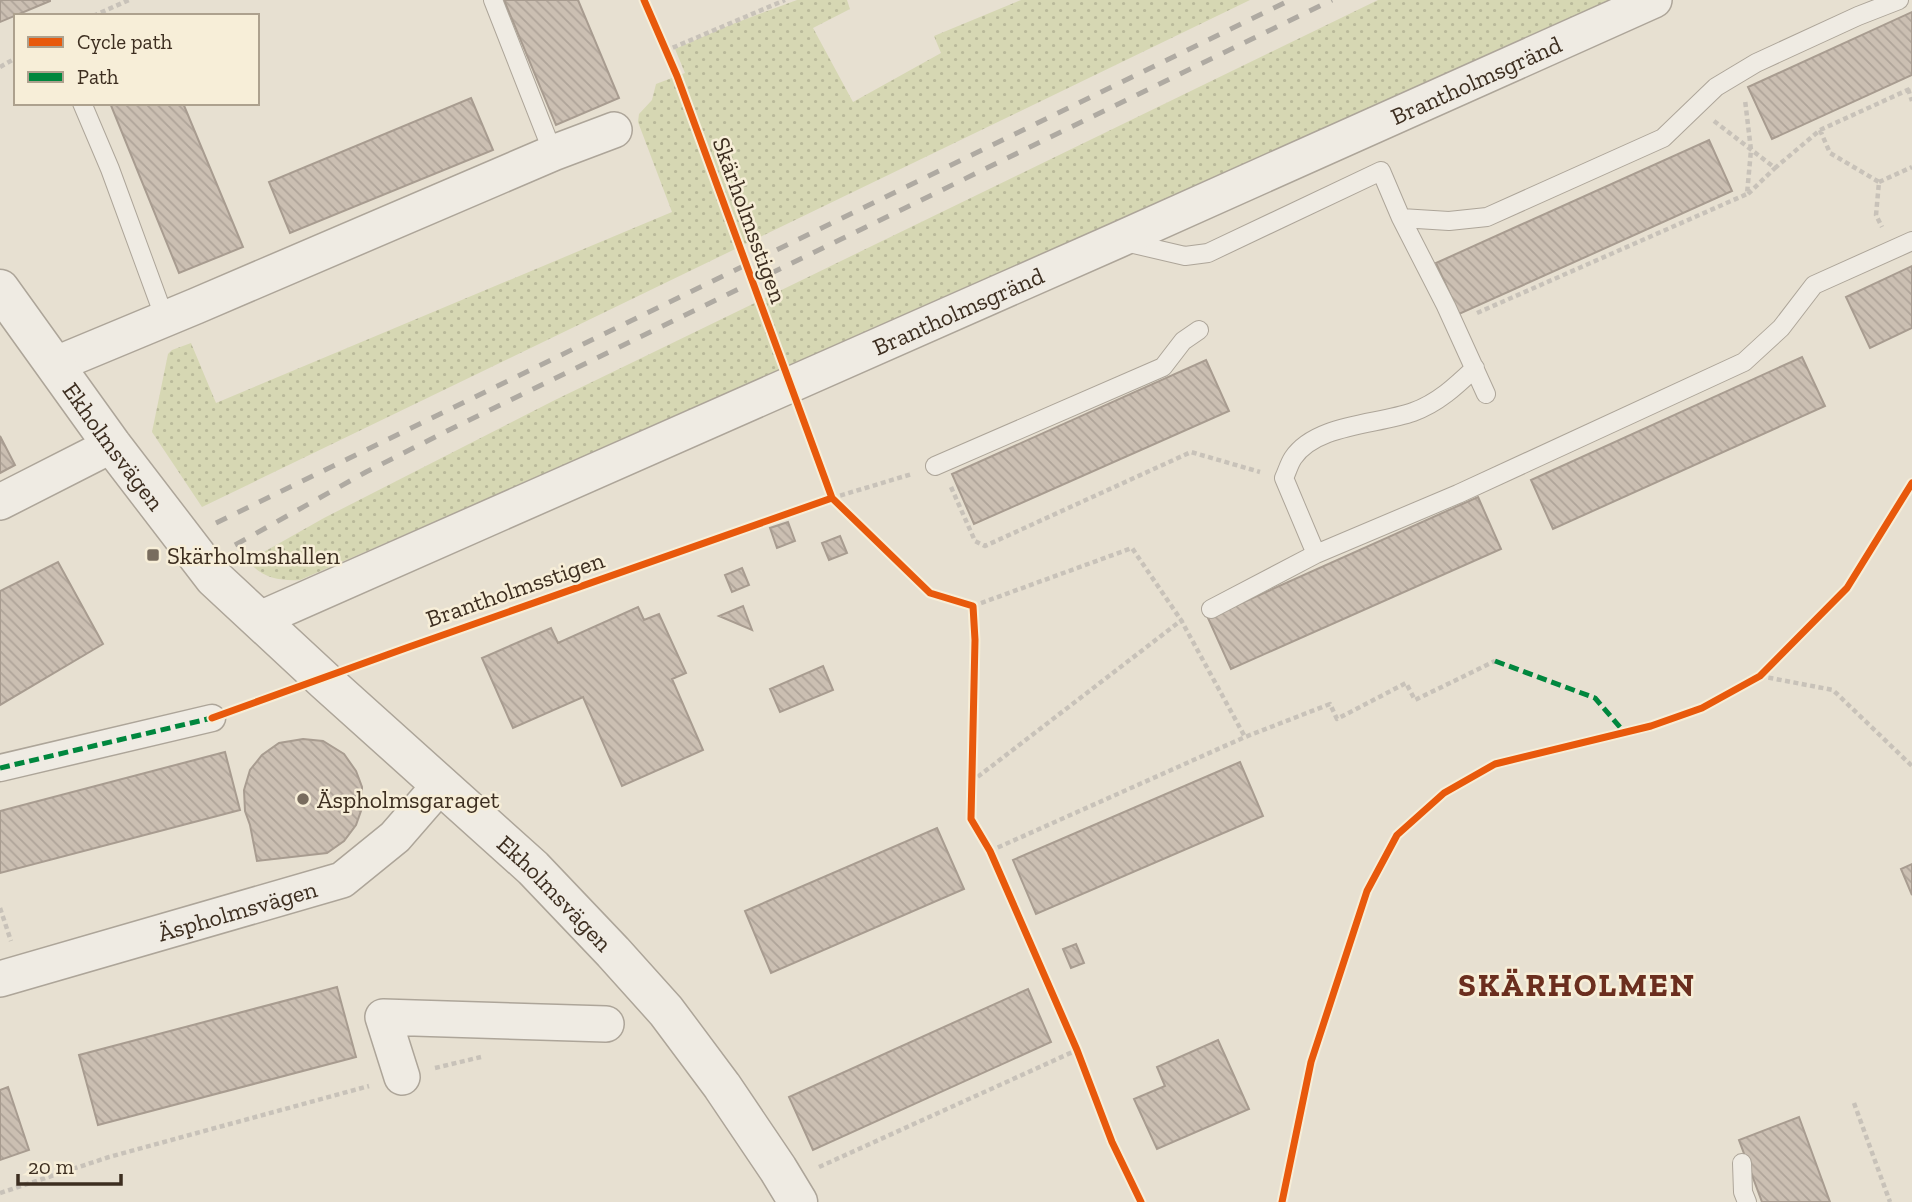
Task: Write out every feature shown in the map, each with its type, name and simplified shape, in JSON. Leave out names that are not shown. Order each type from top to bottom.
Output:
[{"type":"street","name":"Brantholmsgränd","points":[[260,620],[1654,0]]},
{"type":"street","name":"Ekholmsvägen","points":[[54,365],[553,153],[614,131]]},
{"type":"street","name":"Ekholmsvägen","points":[[0,289],[111,444],[214,578],[533,868],[613,952],[666,1011],[729,1096],[798,1202]]},
{"type":"street","points":[[0,502],[111,444]]},
{"type":"street","points":[[0,768],[212,718]]},
{"type":"street","name":"Äspholmsvägen","points":[[0,979],[342,880],[396,837],[441,784]]},
{"type":"street","points":[[402,1077],[383,1017],[606,1024]]},
{"type":"lane","points":[[493,0],[553,153]]},
{"type":"lane","points":[[1401,218],[1449,221],[1487,217],[1663,138],[1716,87],[1741,72],[1779,52],[1899,0]]},
{"type":"lane","points":[[83,105],[110,169],[165,319]]},
{"type":"lane","points":[[1118,240],[1185,256],[1208,253],[1381,171],[1486,394]]},
{"type":"lane","points":[[1211,609],[1316,554],[1458,494],[1744,362],[1781,328],[1814,285],[1912,241]]},
{"type":"lane","points":[[935,467],[1163,367],[1183,341],[1199,330]]},
{"type":"lane","points":[[1316,554],[1284,478],[1293,458],[1311,440],[1345,428],[1413,412],[1444,396],[1475,368]]},
{"type":"lane","points":[[1742,1163],[1743,1192],[1747,1202]]},
{"type":"path","points":[[98,14],[130,0]]},
{"type":"path","points":[[666,51],[785,0]]},
{"type":"path","points":[[660,38],[671,63]]},
{"type":"path","points":[[1741,72],[1751,150],[1747,194]]},
{"type":"path","points":[[1472,316],[1747,194],[1819,130],[1910,88],[1912,101]]},
{"type":"path","points":[[1696,107],[1775,168]]},
{"type":"path","points":[[1819,130],[1830,153],[1879,182]]},
{"type":"path","points":[[1879,182],[1912,167]]},
{"type":"path","points":[[1879,182],[1876,215],[1894,249]]},
{"type":"path","points":[[819,502],[935,467],[945,474],[975,541],[985,546],[1191,452],[1284,478]]},
{"type":"path","points":[[828,487],[832,498],[842,507]]},
{"type":"path","points":[[962,603],[973,606],[1132,548],[1181,620],[1245,737]]},
{"type":"path","points":[[973,606],[974,617]]},
{"type":"path","points":[[971,782],[1181,620],[1211,609]]},
{"type":"path","points":[[990,851],[1245,737],[1331,704],[1337,719],[1406,683],[1415,700],[1495,662]]},
{"type":"path","points":[[1749,682],[1770,666]]},
{"type":"path","points":[[1760,676],[1833,690],[1912,766]]},
{"type":"path","points":[[971,794],[972,769]]},
{"type":"path","points":[[984,840],[996,863]]},
{"type":"path","points":[[1071,1037],[1081,1061]]},
{"type":"path","points":[[815,1169],[1077,1050]]},
{"type":"path","points":[[0,1193],[109,1157],[491,1054]]},
{"type":"path","points":[[1854,1103],[1890,1202]]},
{"type":"green space","points":[[797,0],[847,0],[850,9],[813,28],[853,102],[941,53],[934,36],[1021,0],[1250,0],[202,507],[152,432],[168,354],[172,350],[191,343],[216,403],[672,212],[638,122],[639,114],[652,100],[656,84],[685,73],[675,49]]},
{"type":"green space","points":[[1378,0],[1610,0],[956,293],[300,580],[271,577],[248,561],[324,518],[555,400]]},
{"type":"building","points":[[0,0],[50,0],[14,14],[0,22]]},
{"type":"building","points":[[504,0],[578,0],[619,98],[556,125]]},
{"type":"building","points":[[1912,12],[1912,75],[1772,139],[1748,87]]},
{"type":"building","points":[[471,98],[493,150],[290,233],[269,182]]},
{"type":"building","points":[[111,105],[184,105],[243,247],[179,273]]},
{"type":"building","points":[[1709,140],[1732,191],[1459,314],[1436,263]]},
{"type":"building","points":[[1912,266],[1912,328],[1870,348],[1846,297]]},
{"type":"building","points":[[1802,357],[1825,406],[1553,529],[1531,480]]},
{"type":"building","points":[[1206,360],[1229,411],[974,524],[952,474]]},
{"type":"building","points":[[0,436],[15,465],[0,473]]},
{"type":"building","points":[[1478,497],[1501,549],[1231,669],[1208,618]]},
{"type":"building","points":[[788,522],[795,541],[777,548],[770,528]]},
{"type":"building","points":[[840,536],[847,553],[829,560],[822,543]]},
{"type":"building","points":[[58,562],[103,644],[0,705],[0,591]]},
{"type":"building","points":[[742,568],[749,585],[732,592],[725,575]]},
{"type":"building","points":[[743,606],[752,630],[719,616]]},
{"type":"building","points":[[638,607],[644,620],[659,614],[686,673],[672,679],[703,750],[622,786],[583,697],[513,728],[482,658],[551,628],[558,643]]},
{"type":"building","points":[[823,666],[833,690],[780,712],[770,689]]},
{"type":"building","name":"Äspholmsgaraget","points":[[303,739],[323,741],[344,754],[356,771],[362,787],[362,808],[356,825],[344,841],[327,853],[257,861],[245,811],[244,790],[250,770],[262,755],[279,743]]},
{"type":"building","points":[[225,752],[240,810],[0,873],[0,811]]},
{"type":"building","points":[[1240,762],[1263,816],[1036,914],[1013,860]]},
{"type":"building","points":[[937,828],[964,889],[771,973],[745,911]]},
{"type":"building","points":[[1912,864],[1912,895],[1901,869]]},
{"type":"building","points":[[1076,944],[1084,963],[1071,968],[1063,949]]},
{"type":"building","points":[[337,987],[356,1057],[98,1125],[79,1055]]},
{"type":"building","points":[[1028,989],[1051,1042],[813,1150],[789,1097]]},
{"type":"building","points":[[1218,1040],[1249,1109],[1157,1149],[1134,1099],[1165,1086],[1157,1067]]},
{"type":"building","points":[[8,1087],[29,1150],[0,1160],[0,1090]]},
{"type":"building","points":[[1799,1117],[1830,1202],[1762,1202],[1739,1140]]},
{"type":"railway","points":[[216,523],[1290,0]]},
{"type":"railway","points":[[235,545],[366,472],[449,430],[1332,0]]},
{"type":"marked path","points":[[1495,661],[1595,698],[1625,733]]},
{"type":"marked path","points":[[0,768],[212,718]]},
{"type":"cycle path","name":"Skärholmsstigen","points":[[644,0],[677,76],[832,498],[930,593],[973,606],[975,640],[971,819],[990,851],[1077,1050],[1112,1142],[1141,1202]]},
{"type":"cycle path","points":[[1282,1202],[1311,1062],[1367,891],[1397,835],[1444,793],[1495,764],[1651,726],[1702,708],[1760,676],[1847,588],[1912,483]]},
{"type":"cycle path","name":"Brantholmsstigen","points":[[212,718],[832,498]]},
{"type":"place","name":"Skärholmshallen","points":[[153,555]]},
{"type":"place","name":"Äspholmsgaraget","points":[[303,799]]},
{"type":"district","name":"SKÄRHOLMEN","points":[[1577,985]]}]
